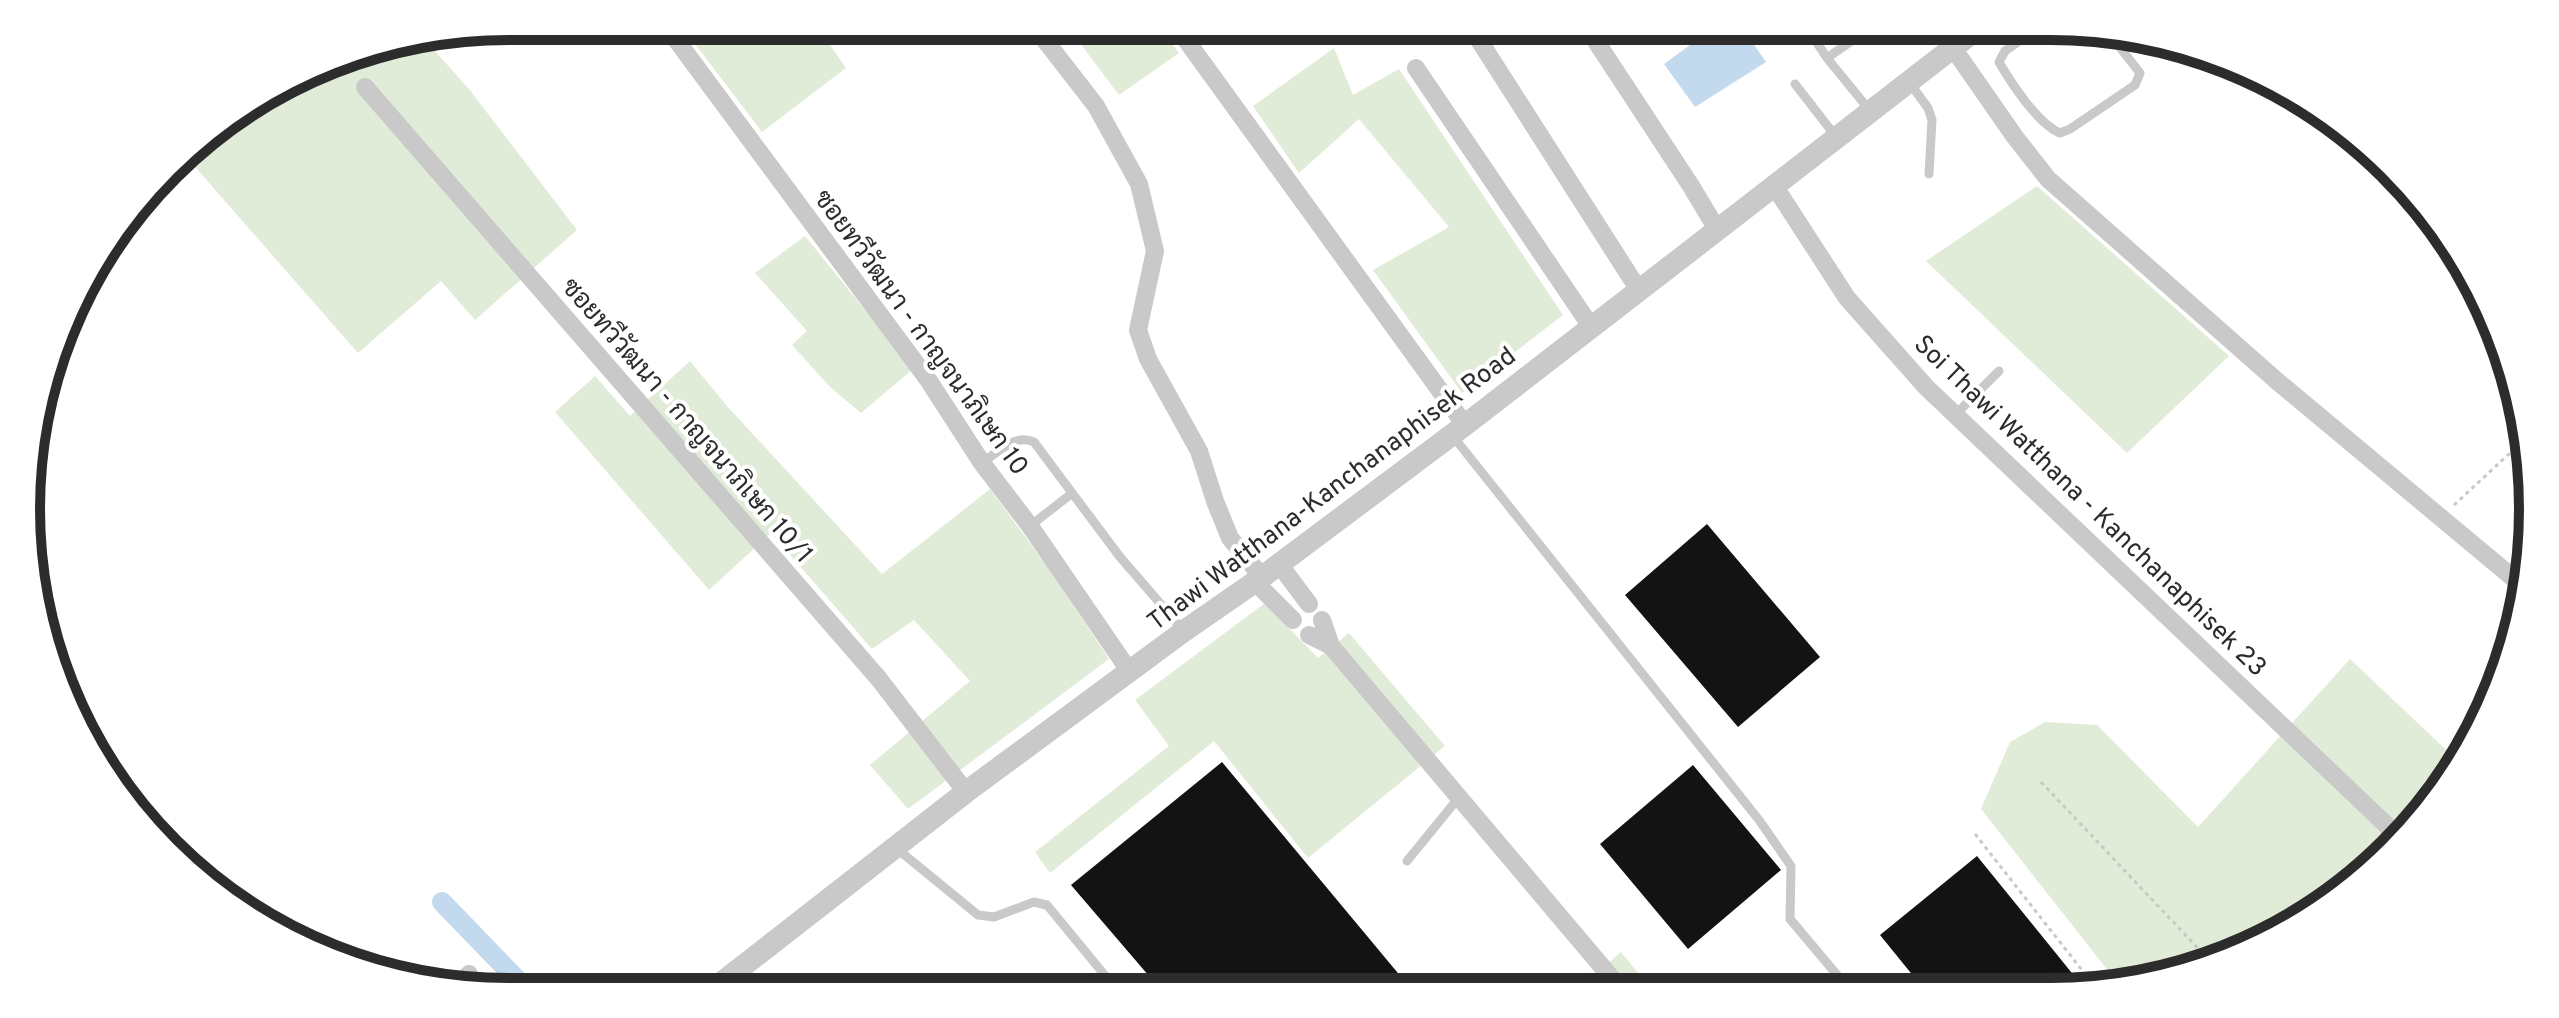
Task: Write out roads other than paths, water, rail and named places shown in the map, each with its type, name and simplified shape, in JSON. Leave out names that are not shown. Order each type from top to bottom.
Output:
[{"type":"street","name":"ซอยทวีวัฒนา - กาญจนาภิเษก 10","points":[[676,40],[929,381],[982,463],[1030,526],[1130,672]]},
{"type":"street","points":[[1045,40],[1096,106],[1139,184],[1155,251],[1138,330],[1148,359],[1199,451],[1230,538],[1266,574],[1309,604]]},
{"type":"street","points":[[1186,40],[1459,430]]},
{"type":"street","points":[[1479,40],[1640,292]]},
{"type":"street","points":[[1595,40],[1718,231]]},
{"type":"street","name":"Thawi Watthana-Kanchanaphisek Road","points":[[728,978],[966,792],[1459,430],[1963,40]]},
{"type":"street","points":[[1953,48],[2048,179],[2277,381],[2514,578]]},
{"type":"street","points":[[1416,68],[1592,328]]},
{"type":"street","name":"ซอยทวีวัฒนา - กาญจนาภิเษก 10/1","points":[[365,87],[879,679],[966,792]]},
{"type":"street","name":"Soi Thawi Watthana - Kanchanaphisek 23","points":[[1775,187],[1856,310],[1926,387],[2392,830]]},
{"type":"street","points":[[1266,574],[1293,620]]},
{"type":"street","points":[[1322,620],[1331,646],[1612,978]]},
{"type":"street","points":[[1309,635],[1331,646]]},
{"type":"lane","points":[[1815,40],[1871,112]]},
{"type":"lane","points":[[1827,58],[1853,40]]},
{"type":"lane","points":[[2020,40],[2005,51],[1999,62],[2049,128],[2060,133],[2135,85],[2140,73],[2118,45]]},
{"type":"lane","points":[[1909,82],[1928,108],[1932,120],[1929,174]]},
{"type":"lane","points":[[1795,84],[1837,138]]},
{"type":"lane","points":[[1956,414],[1999,371]]},
{"type":"lane","points":[[1459,430],[1759,820],[1791,866],[1790,919],[1840,978]]},
{"type":"lane","points":[[982,463],[1013,442],[1028,439],[1034,442],[1120,557],[1184,631]]},
{"type":"lane","points":[[1030,526],[1071,494]]},
{"type":"lane","points":[[1407,861],[1460,796]]},
{"type":"lane","points":[[895,848],[978,915],[994,917],[1034,902],[1047,905],[1107,978]]},
{"type":"water","points":[[1697,40],[1751,40],[1766,62],[1695,107],[1664,64]]},
{"type":"waterway","points":[[442,902],[515,978]]}]
